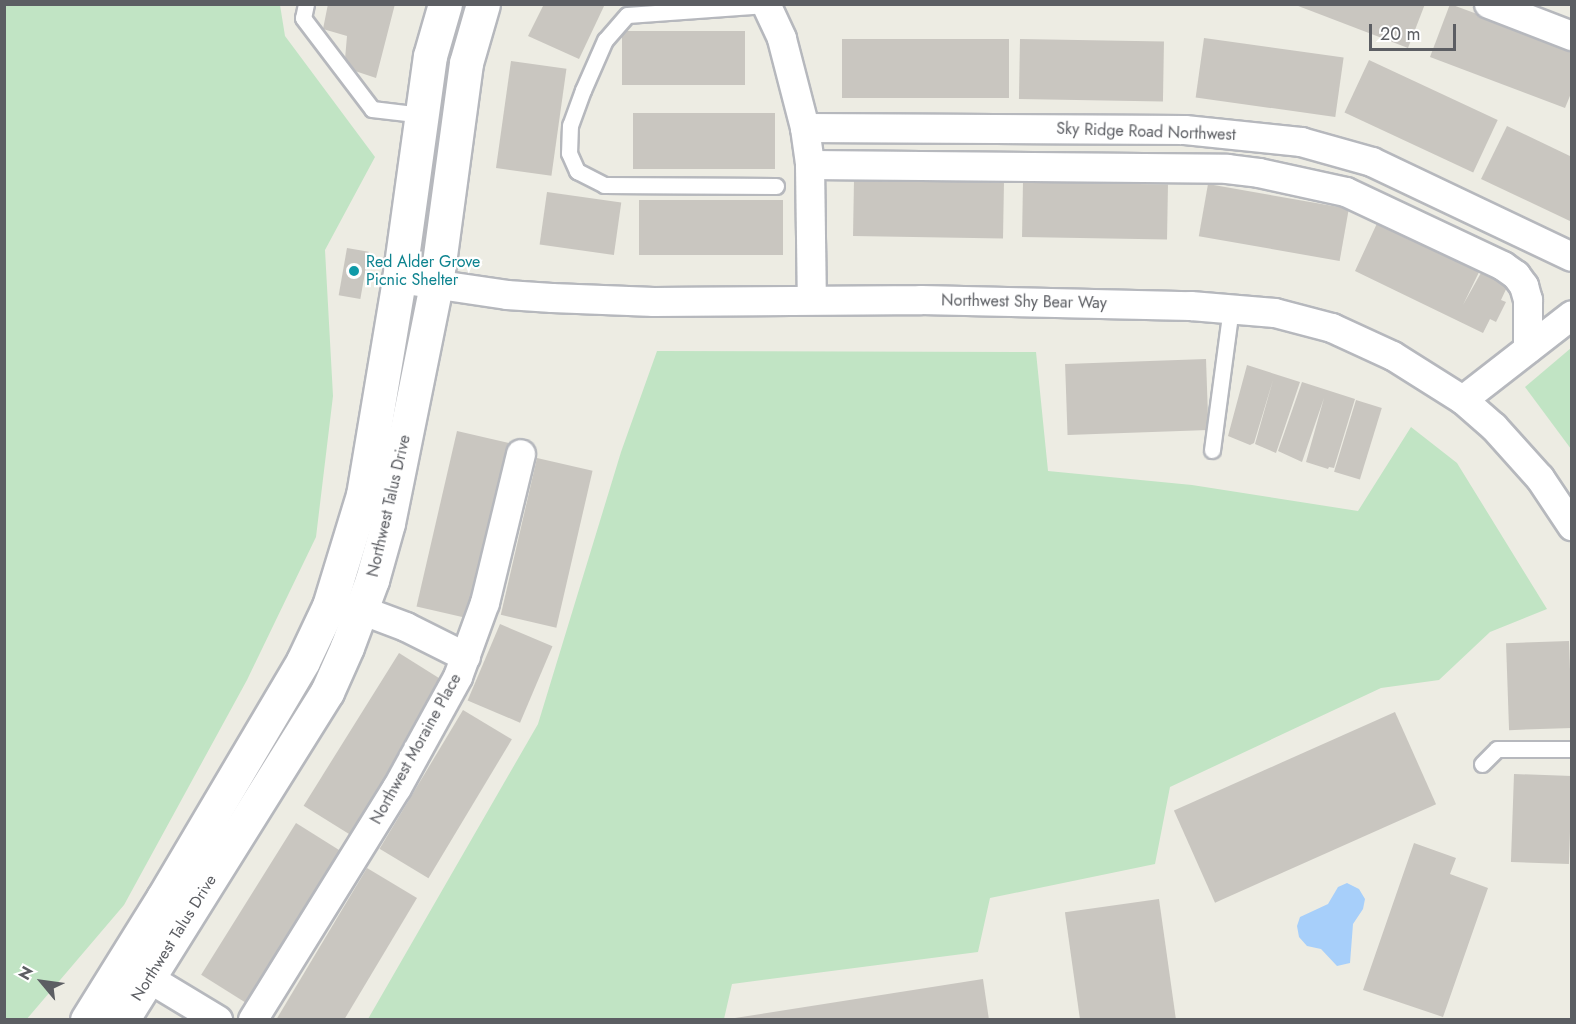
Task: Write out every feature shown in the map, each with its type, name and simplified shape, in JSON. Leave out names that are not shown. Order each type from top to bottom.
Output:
[{"type":"street","name":"Northwest Talus Drive","points":[[122,1020],[136,970],[303,661],[329,606],[363,495],[399,279],[430,56],[445,4]]},
{"type":"street","name":"Northwest Talus Drive","points":[[87,1020],[136,970],[327,692],[361,610],[388,523],[436,285],[466,63],[483,4]]},
{"type":"street","points":[[1490,4],[1572,36]]},
{"type":"street","points":[[766,5],[782,39],[806,128],[810,165],[812,300]]},
{"type":"street","name":"Sky Ridge Road Northwest","points":[[806,128],[1185,130],[1301,142],[1372,162],[1572,257]]},
{"type":"street","points":[[810,165],[1227,170],[1259,173],[1346,192],[1503,266],[1516,275],[1524,286],[1528,300],[1528,349]]},
{"type":"street","name":"Northwest Shy Bear Way","points":[[399,279],[552,298],[654,302],[921,300],[1231,308],[1275,313],[1332,328],[1393,356],[1463,400],[1494,427],[1540,478],[1572,526]]},
{"type":"street","points":[[1463,400],[1572,315]]},
{"type":"street","name":"Northwest Moraine Place","points":[[253,1020],[397,788],[438,717],[466,657],[485,603],[521,454]]},
{"type":"street","points":[[361,610],[406,627],[466,657]]},
{"type":"street","points":[[136,970],[218,1020]]},
{"type":"lane","points":[[306,4],[303,18],[372,109],[422,116]]},
{"type":"lane","points":[[766,5],[627,15],[605,40],[583,90],[570,125],[569,153],[577,171],[604,185],[776,186]]},
{"type":"lane","points":[[1212,450],[1231,308]]},
{"type":"lane","points":[[1482,765],[1497,749],[1572,749]]},
{"type":"green space","points":[[5,4],[280,5],[285,36],[375,157],[325,250],[333,396],[316,537],[247,680],[124,905],[26,1020],[4,1019]]},
{"type":"green space","points":[[1571,348],[1571,449],[1525,387]]},
{"type":"green space","points":[[657,351],[1036,352],[1048,471],[1192,485],[1358,511],[1411,427],[1457,463],[1547,609],[1490,632],[1439,680],[1381,688],[1170,787],[1155,864],[990,898],[978,952],[732,984],[724,1019],[368,1019],[538,724],[621,452]]},
{"type":"water","points":[[1347,883],[1359,889],[1365,899],[1363,909],[1353,924],[1350,963],[1337,966],[1321,949],[1307,946],[1299,937],[1297,926],[1300,917],[1328,904],[1338,887]]},
{"type":"building","points":[[328,4],[395,4],[376,78],[355,71],[345,59],[347,36],[323,29]]},
{"type":"building","points":[[544,4],[605,4],[579,59],[528,36]]},
{"type":"building","points":[[1293,4],[1425,4],[1408,48]]},
{"type":"building","points":[[1450,4],[1572,49],[1572,91],[1565,108],[1430,57]]},
{"type":"building","points":[[622,31],[745,31],[745,85],[622,85]]},
{"type":"building","points":[[1204,38],[1344,58],[1335,117],[1196,97]]},
{"type":"building","points":[[842,39],[1009,39],[1009,98],[842,98]]},
{"type":"building","points":[[1020,39],[1164,42],[1163,102],[1019,99]]},
{"type":"building","points":[[1369,60],[1498,120],[1473,173],[1344,113]]},
{"type":"building","points":[[511,61],[566,69],[551,176],[496,168]]},
{"type":"building","points":[[633,113],[775,113],[775,169],[633,169]]},
{"type":"building","points":[[1507,126],[1572,157],[1572,222],[1481,179]]},
{"type":"building","points":[[854,180],[1004,183],[1003,239],[853,236]]},
{"type":"building","points":[[1023,182],[1168,185],[1167,240],[1022,237]]},
{"type":"building","points":[[1208,184],[1349,209],[1340,261],[1199,236]]},
{"type":"building","points":[[547,192],[621,202],[614,255],[540,244]]},
{"type":"building","points":[[639,200],[783,200],[783,255],[639,255]]},
{"type":"building","points":[[1379,219],[1481,268],[1463,305],[1482,271],[1508,285],[1501,300],[1506,302],[1496,322],[1490,319],[1483,333],[1355,271]]},
{"type":"building","name":"Red Alder Grove Picnic Shelter","points":[[347,248],[369,252],[360,299],[339,295]]},
{"type":"building","points":[[1206,359],[1208,430],[1068,435],[1065,364]]},
{"type":"building","points":[[1247,365],[1300,382],[1276,453],[1255,444],[1273,380],[1254,443],[1250,445],[1228,436]]},
{"type":"building","points":[[1302,382],[1355,399],[1334,468],[1329,467],[1328,469],[1306,462],[1324,398],[1302,462],[1278,451]]},
{"type":"building","points":[[1356,400],[1382,408],[1360,480],[1334,472]]},
{"type":"building","points":[[457,431],[513,444],[472,619],[417,606]]},
{"type":"building","points":[[537,458],[593,471],[556,628],[501,615]]},
{"type":"building","points":[[500,624],[552,646],[520,723],[468,700]]},
{"type":"building","points":[[1569,641],[1572,728],[1509,730],[1506,643]]},
{"type":"building","points":[[399,653],[446,682],[350,835],[304,806]]},
{"type":"building","points":[[463,710],[512,739],[428,878],[380,849]]},
{"type":"building","points":[[1395,712],[1436,804],[1215,903],[1174,810]]},
{"type":"building","points":[[1514,774],[1572,776],[1569,864],[1511,862]]},
{"type":"building","points":[[296,823],[343,852],[248,1004],[201,975]]},
{"type":"building","points":[[1414,843],[1456,858],[1450,874],[1488,888],[1443,1017],[1363,990]]},
{"type":"building","points":[[367,868],[417,898],[344,1020],[276,1020]]},
{"type":"building","points":[[1159,899],[1176,1020],[1080,1020],[1065,912]]},
{"type":"building","points":[[983,979],[989,1020],[735,1020],[735,1018]]},
{"type":"place","name":"Red Alder Grove Picnic Shelter","points":[[354,271]]}]
